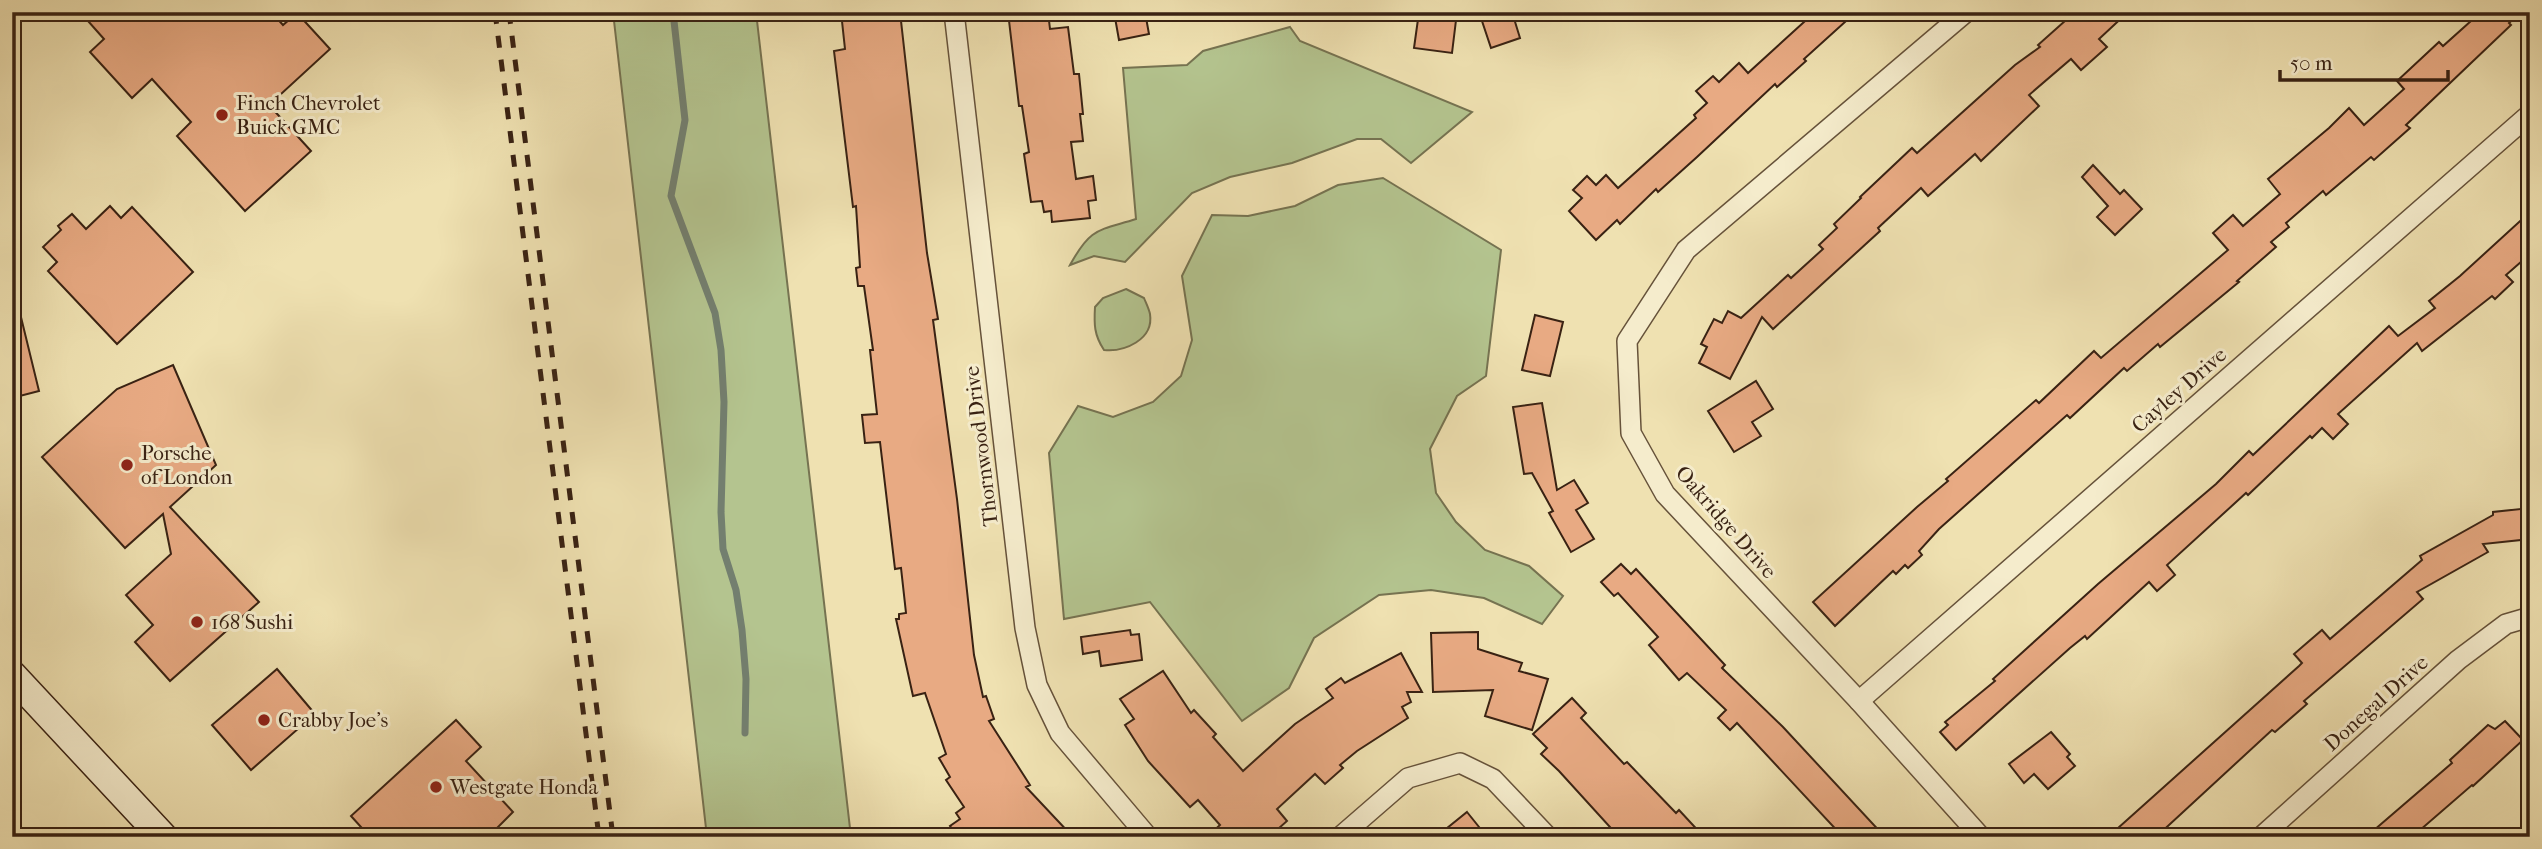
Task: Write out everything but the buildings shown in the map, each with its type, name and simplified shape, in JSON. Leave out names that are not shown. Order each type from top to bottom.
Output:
[{"type":"main road","points":[[12,675],[163,837]]},
{"type":"street","name":"Thornwood Drive","points":[[954,12],[1025,628],[1037,685],[1060,733],[1148,837]]},
{"type":"street","name":"Oakridge Drive","points":[[1966,12],[1686,250],[1627,341],[1631,433],[1665,494],[1982,837]]},
{"type":"street","name":"Cayley Drive","points":[[1859,701],[2530,114]]},
{"type":"street","name":"Donegal Drive","points":[[2261,837],[2458,660],[2506,624],[2530,617]]},
{"type":"street","points":[[1340,837],[1408,778],[1460,763],[1493,779],[1548,837]]},
{"type":"green space","points":[[613,12],[756,12],[851,837],[707,837]]},
{"type":"green space","points":[[1290,27],[1300,41],[1472,112],[1411,163],[1381,139],[1357,139],[1292,163],[1230,177],[1192,193],[1125,262],[1094,256],[1070,265],[1084,243],[1097,232],[1136,219],[1123,68],[1187,65],[1203,51]]},
{"type":"green space","points":[[1383,178],[1501,250],[1486,376],[1457,396],[1430,449],[1436,493],[1456,522],[1485,550],[1529,566],[1563,596],[1542,624],[1484,598],[1431,590],[1379,595],[1314,638],[1289,688],[1242,721],[1150,602],[1064,619],[1049,453],[1078,406],[1113,417],[1153,402],[1181,376],[1192,340],[1182,276],[1212,215],[1248,216],[1295,206],[1338,185]]},
{"type":"green space","points":[[1126,289],[1144,298],[1150,314],[1150,323],[1147,331],[1136,342],[1120,349],[1104,350],[1095,329],[1095,307],[1103,298]]},
{"type":"waterway","points":[[673,12],[685,120],[671,196],[715,313],[721,350],[724,402],[721,512],[723,549],[736,590],[742,630],[746,679],[745,733]]},
{"type":"railway","points":[[495,12],[599,837]]},
{"type":"railway","points":[[509,12],[613,837]]},
{"type":"place","name":"Finch Chevrolet Buick GMC","points":[[222,115]]},
{"type":"place","name":"Porsche of London","points":[[127,465]]},
{"type":"place","name":"168 Sushi","points":[[197,622]]},
{"type":"place","name":"Crabby Joe's","points":[[264,720]]},
{"type":"place","name":"Westgate Honda","points":[[436,787]]}]
